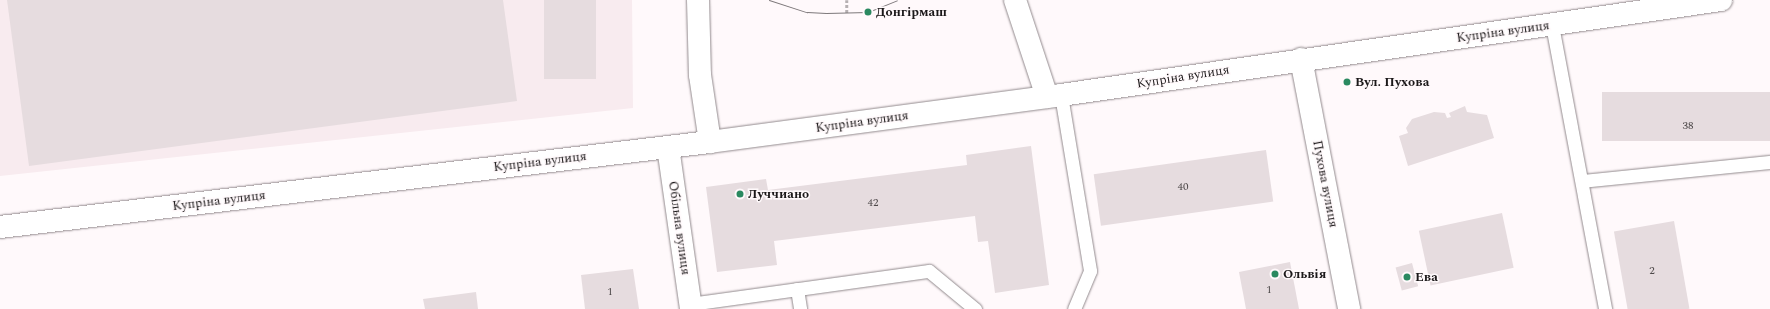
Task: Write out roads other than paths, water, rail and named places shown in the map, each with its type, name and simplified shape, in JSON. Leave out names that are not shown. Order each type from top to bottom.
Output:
[{"type":"main road","points":[[698,0],[700,76],[710,142]]},
{"type":"main road","points":[[1015,0],[1054,96]]},
{"type":"main road","name":"Купріна вулиця","points":[[0,227],[710,142],[1054,96],[1301,59],[1552,25],[1721,0]]},
{"type":"main road","name":"Пухова вулиця","points":[[1301,59],[1349,309]]},
{"type":"main road","name":"Обільна вулиця","points":[[668,147],[691,306]]},
{"type":"lane","points":[[1552,25],[1605,309]]},
{"type":"lane","points":[[1054,96],[1090,271],[1074,309]]},
{"type":"lane","points":[[1582,181],[1770,162]]},
{"type":"lane","points":[[691,306],[797,289],[929,271],[975,309]]},
{"type":"lane","points":[[797,289],[800,309]]},
{"type":"tram line","points":[[769,0],[807,12],[826,13],[868,12],[897,0]]},
{"type":"place","name":"Донгірмаш","points":[[868,12]]},
{"type":"place","name":"Вул. Пухова","points":[[1347,82]]},
{"type":"place","name":"Луччиано","points":[[740,194]]},
{"type":"place","name":"Ольвія","points":[[1275,274]]},
{"type":"place","name":"Ева","points":[[1407,277]]}]
